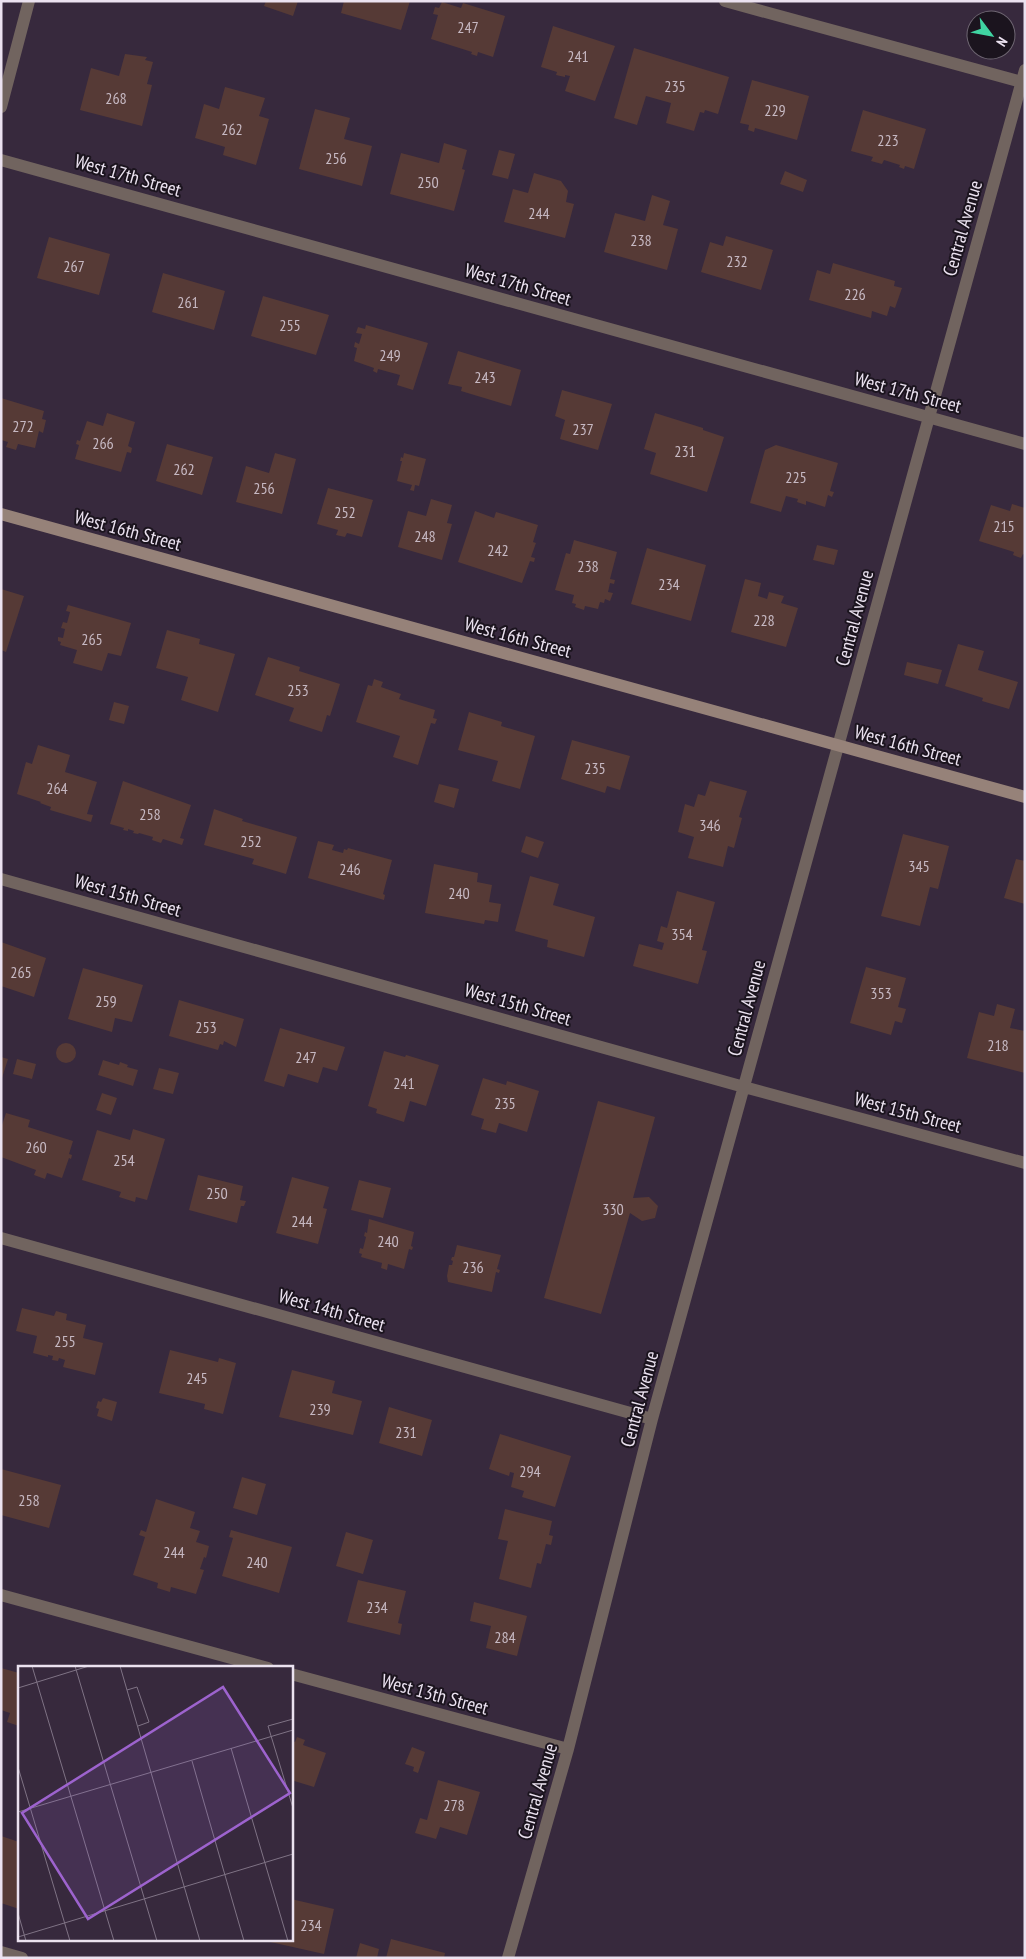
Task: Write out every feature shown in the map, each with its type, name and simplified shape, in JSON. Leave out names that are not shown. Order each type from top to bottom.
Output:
[{"type":"street","points":[[1,107],[29,1]]},
{"type":"street","points":[[725,1],[1024,79]]},
{"type":"street","name":"Central Avenue","points":[[508,1958],[568,1749],[652,1419],[928,418],[1024,79]]},
{"type":"street","name":"West 17th Street","points":[[1,160],[1025,444]]},
{"type":"street","name":"West 16th Street","points":[[1,514],[1025,797]]},
{"type":"street","name":"West 15th Street","points":[[1,879],[744,1087],[1025,1163]]},
{"type":"street","name":"West 14th Street","points":[[1,1238],[652,1419]]},
{"type":"street","points":[[1,1595],[261,1666]]},
{"type":"street","name":"West 13th Street","points":[[292,1674],[568,1749]]},
{"type":"street","points":[[1,1952],[22,1958]]},
{"type":"building","points":[[266,1],[298,1],[293,16],[264,6]]},
{"type":"building","points":[[344,1],[410,1],[401,30],[341,13]]},
{"type":"building","points":[[442,2],[461,8],[463,3],[505,16],[493,57],[478,52],[477,56],[471,54],[472,52],[431,39],[438,15],[433,14],[435,7],[439,8]]},
{"type":"building","points":[[553,26],[615,46],[595,101],[565,91],[570,76],[556,75],[557,72],[541,67]]},
{"type":"building","points":[[634,48],[729,77],[718,114],[705,110],[704,113],[700,112],[694,131],[666,123],[671,103],[646,96],[637,125],[614,118]]},
{"type":"building","points":[[125,54],[147,57],[145,60],[153,62],[147,84],[152,85],[142,126],[80,110],[91,68],[119,76]]},
{"type":"building","points":[[752,80],[809,96],[797,140],[755,128],[754,132],[748,130],[749,125],[740,123]]},
{"type":"building","points":[[225,87],[265,98],[259,116],[269,119],[256,165],[223,155],[225,147],[195,138],[204,104],[219,109]]},
{"type":"building","points":[[315,109],[350,118],[344,139],[372,146],[362,186],[299,169]]},
{"type":"building","points":[[863,110],[926,129],[914,169],[905,166],[904,169],[899,167],[900,165],[884,160],[882,164],[871,161],[873,157],[851,151]]},
{"type":"building","points":[[444,143],[467,150],[462,169],[465,170],[454,211],[390,194],[401,153],[439,163]]},
{"type":"building","points":[[499,150],[515,154],[508,179],[492,175]]},
{"type":"building","points":[[785,171],[807,180],[803,192],[780,184]]},
{"type":"building","points":[[534,173],[561,181],[568,191],[566,202],[574,204],[565,238],[504,222],[513,189],[528,193]]},
{"type":"building","points":[[652,195],[670,201],[663,225],[678,229],[667,270],[604,252],[615,213],[645,221]]},
{"type":"building","points":[[726,236],[773,250],[761,290],[701,272],[710,242],[723,246]]},
{"type":"building","points":[[49,237],[110,254],[99,295],[37,278]]},
{"type":"building","points":[[833,263],[895,281],[894,286],[902,288],[895,308],[890,306],[887,316],[872,311],[871,318],[809,300],[817,270],[830,274]]},
{"type":"building","points":[[163,273],[225,291],[214,330],[152,312]]},
{"type":"building","points":[[263,296],[329,315],[316,355],[251,336]]},
{"type":"building","points":[[366,325],[428,343],[413,390],[397,385],[400,375],[378,369],[377,373],[373,371],[374,368],[354,361],[357,348],[354,347],[355,342],[359,344],[362,334],[356,333],[358,327],[365,329]]},
{"type":"building","points":[[458,351],[521,370],[511,406],[461,391],[462,387],[448,384]]},
{"type":"building","points":[[562,390],[612,404],[598,450],[560,439],[565,420],[555,416]]},
{"type":"building","points":[[1,398],[44,411],[42,419],[46,420],[43,433],[39,431],[35,448],[18,444],[16,450],[6,447],[8,442],[1,440]]},
{"type":"building","points":[[107,413],[135,422],[128,446],[132,448],[131,453],[127,452],[121,472],[75,459],[79,445],[76,444],[77,440],[80,441],[87,421],[103,426]]},
{"type":"building","points":[[655,413],[703,428],[703,430],[724,437],[707,492],[650,474],[656,453],[644,449]]},
{"type":"building","points":[[167,444],[213,457],[202,495],[156,481]]},
{"type":"building","points":[[776,445],[838,463],[830,491],[834,492],[832,497],[828,495],[825,507],[806,501],[806,505],[797,502],[798,499],[786,496],[781,512],[750,503],[765,450]]},
{"type":"building","points":[[275,453],[296,459],[282,514],[236,502],[246,466],[269,473]]},
{"type":"building","points":[[404,453],[426,459],[419,486],[415,485],[414,491],[410,490],[412,485],[397,481],[402,461],[400,461],[401,457],[403,458]]},
{"type":"building","points":[[328,488],[373,500],[362,537],[347,533],[345,537],[336,535],[338,530],[317,524]]},
{"type":"building","points":[[431,499],[452,505],[447,523],[452,524],[442,560],[398,547],[408,511],[426,516]]},
{"type":"building","points":[[1012,504],[1025,508],[1025,555],[1023,554],[1021,558],[1013,555],[1014,552],[979,541],[991,505],[1010,511]]},
{"type":"building","points":[[475,511],[494,518],[496,512],[538,525],[533,542],[536,543],[531,557],[535,558],[534,562],[530,561],[522,583],[458,562]]},
{"type":"building","points":[[574,540],[617,552],[610,579],[615,580],[614,584],[610,583],[608,592],[613,593],[610,601],[605,599],[604,603],[600,602],[598,609],[585,606],[584,610],[575,607],[576,604],[572,603],[574,595],[555,590],[566,553],[570,554]]},
{"type":"building","points":[[817,545],[838,550],[834,565],[813,560]]},
{"type":"building","points":[[647,548],[706,565],[691,621],[631,604]]},
{"type":"building","points":[[745,579],[761,583],[758,596],[767,599],[769,592],[784,596],[781,603],[798,608],[786,647],[731,632]]},
{"type":"building","points":[[1,589],[24,596],[6,652],[1,650]]},
{"type":"building","points":[[68,605],[131,623],[121,656],[108,653],[102,671],[73,663],[77,650],[60,645],[61,642],[58,641],[58,637],[63,638],[65,629],[61,628],[63,622],[67,623],[70,612],[66,611]]},
{"type":"building","points":[[167,630],[200,639],[199,644],[235,654],[218,712],[181,700],[188,677],[156,668]]},
{"type":"building","points":[[958,644],[984,651],[978,670],[1018,682],[1009,709],[982,701],[983,698],[945,686]]},
{"type":"building","points":[[268,657],[300,667],[299,671],[340,684],[330,716],[327,715],[322,732],[289,721],[294,708],[255,695]]},
{"type":"building","points":[[907,662],[942,670],[938,684],[904,675]]},
{"type":"building","points":[[374,679],[383,682],[381,687],[401,694],[399,699],[435,710],[433,718],[437,719],[435,724],[431,723],[418,765],[393,757],[400,736],[356,722],[368,685],[372,686]]},
{"type":"building","points":[[114,702],[129,706],[124,724],[109,720]]},
{"type":"building","points":[[469,712],[502,722],[501,726],[535,736],[520,789],[492,781],[498,761],[458,750]]},
{"type":"building","points":[[572,740],[630,756],[620,790],[607,786],[605,793],[561,779]]},
{"type":"building","points":[[38,745],[70,755],[65,772],[97,782],[87,814],[93,815],[91,822],[50,810],[51,807],[41,802],[17,794],[26,762],[32,764]]},
{"type":"building","points":[[123,781],[191,805],[180,838],[184,839],[182,845],[163,839],[161,843],[152,840],[153,837],[133,833],[134,831],[128,829],[128,831],[123,830],[124,828],[110,824]]},
{"type":"building","points":[[710,781],[747,791],[739,817],[742,818],[734,848],[728,846],[723,867],[688,858],[694,837],[678,832],[685,804],[694,807],[698,794],[705,796]]},
{"type":"building","points":[[439,784],[459,789],[454,808],[434,802]]},
{"type":"building","points":[[214,809],[243,819],[242,821],[297,837],[286,874],[252,864],[254,859],[204,845]]},
{"type":"building","points":[[903,834],[949,846],[938,889],[930,887],[920,926],[881,916]]},
{"type":"building","points":[[526,836],[544,842],[538,858],[521,852]]},
{"type":"building","points":[[318,841],[334,845],[332,850],[343,853],[344,849],[347,850],[348,848],[392,860],[383,894],[385,895],[384,900],[308,878]]},
{"type":"building","points":[[1016,859],[1025,861],[1025,904],[1004,898]]},
{"type":"building","points":[[434,864],[478,873],[477,882],[492,885],[489,902],[501,904],[498,922],[485,920],[484,924],[425,913]]},
{"type":"building","points":[[530,876],[559,884],[553,905],[595,917],[584,957],[547,947],[548,940],[515,931]]},
{"type":"building","points":[[677,891],[715,902],[702,950],[707,951],[698,984],[633,966],[639,944],[662,950],[664,943],[657,941],[661,926],[667,928]]},
{"type":"building","points":[[1,942],[46,958],[34,997],[1,986]]},
{"type":"building","points":[[866,967],[906,978],[898,1007],[906,1009],[902,1023],[895,1021],[891,1035],[850,1023]]},
{"type":"building","points":[[83,968],[143,985],[132,1022],[115,1018],[112,1032],[68,1019]]},
{"type":"building","points":[[179,1000],[244,1019],[236,1047],[224,1041],[223,1045],[220,1044],[218,1050],[169,1036]]},
{"type":"building","points":[[997,1004],[1015,1009],[1010,1028],[1025,1031],[1025,1073],[967,1058],[979,1012],[994,1016]]},
{"type":"building","points":[[280,1028],[345,1047],[337,1071],[323,1067],[318,1083],[288,1074],[284,1087],[264,1081]]},
{"type":"building","points":[[66,1043],[73,1046],[76,1053],[73,1060],[66,1063],[59,1060],[56,1053],[59,1046]]},
{"type":"building","points":[[384,1051],[405,1057],[406,1055],[439,1065],[426,1106],[410,1101],[404,1122],[376,1113],[377,1109],[368,1106]]},
{"type":"building","points":[[1,1057],[8,1059],[2,1078],[1,1078]]},
{"type":"building","points":[[17,1059],[36,1064],[32,1079],[13,1074]]},
{"type":"building","points":[[103,1060],[119,1065],[120,1062],[128,1065],[127,1067],[138,1070],[133,1086],[98,1075]]},
{"type":"building","points":[[159,1068],[179,1073],[173,1094],[153,1089]]},
{"type":"building","points":[[483,1078],[506,1085],[507,1081],[539,1091],[527,1132],[499,1123],[496,1133],[481,1129],[484,1119],[471,1115]]},
{"type":"building","points":[[102,1093],[117,1098],[111,1115],[96,1110]]},
{"type":"building","points":[[598,1101],[655,1117],[633,1198],[649,1197],[658,1206],[655,1218],[642,1221],[630,1213],[601,1314],[544,1298]]},
{"type":"building","points":[[6,1113],[30,1120],[28,1127],[73,1141],[69,1154],[72,1155],[71,1159],[69,1158],[62,1178],[47,1173],[45,1179],[34,1175],[36,1170],[1,1157],[1,1128]]},
{"type":"building","points":[[133,1129],[165,1139],[147,1200],[136,1197],[135,1202],[119,1197],[121,1192],[82,1180],[97,1130],[130,1140]]},
{"type":"building","points":[[198,1175],[243,1186],[240,1200],[246,1201],[244,1206],[241,1206],[237,1223],[189,1210]]},
{"type":"building","points":[[292,1177],[329,1187],[323,1208],[327,1209],[318,1244],[276,1233]]},
{"type":"building","points":[[359,1180],[391,1188],[383,1218],[351,1210]]},
{"type":"building","points":[[369,1219],[414,1232],[411,1246],[413,1247],[412,1250],[409,1249],[404,1269],[388,1264],[387,1270],[381,1268],[382,1263],[361,1257],[362,1254],[359,1253],[360,1248],[363,1249],[366,1237],[364,1236],[365,1232],[367,1233]]},
{"type":"building","points":[[457,1245],[501,1255],[497,1269],[500,1270],[499,1273],[496,1272],[492,1292],[448,1282],[449,1265],[452,1265],[453,1261],[451,1260],[454,1257]]},
{"type":"building","points":[[22,1308],[54,1316],[56,1311],[67,1314],[66,1320],[86,1325],[83,1338],[103,1343],[95,1375],[63,1367],[65,1360],[59,1358],[58,1361],[52,1360],[53,1356],[48,1355],[48,1357],[33,1353],[37,1336],[16,1331]]},
{"type":"building","points":[[170,1350],[218,1362],[219,1358],[236,1363],[223,1414],[204,1409],[205,1404],[159,1393]]},
{"type":"building","points":[[292,1370],[335,1381],[332,1393],[362,1401],[353,1435],[279,1417]]},
{"type":"building","points":[[103,1398],[117,1402],[112,1421],[97,1416],[99,1409],[96,1408],[98,1401],[101,1402]]},
{"type":"building","points":[[389,1407],[432,1420],[422,1456],[379,1443]]},
{"type":"building","points":[[500,1434],[571,1456],[555,1507],[522,1497],[524,1491],[511,1487],[514,1473],[510,1472],[509,1476],[489,1469]]},
{"type":"building","points":[[1,1469],[61,1485],[49,1528],[1,1515]]},
{"type":"building","points":[[242,1477],[266,1484],[257,1515],[233,1508]]},
{"type":"building","points":[[156,1499],[195,1512],[190,1528],[200,1531],[196,1542],[209,1546],[206,1558],[204,1557],[200,1569],[204,1570],[196,1594],[171,1587],[170,1592],[157,1588],[158,1583],[133,1575],[145,1537],[139,1535],[141,1530],[146,1532]]},
{"type":"building","points":[[505,1509],[552,1521],[549,1535],[553,1536],[551,1545],[546,1544],[541,1564],[537,1563],[531,1588],[499,1579],[508,1541],[498,1539]]},
{"type":"building","points":[[231,1530],[292,1547],[279,1593],[222,1576],[233,1538],[229,1537]]},
{"type":"building","points":[[346,1532],[373,1540],[363,1574],[336,1566]]},
{"type":"building","points":[[358,1580],[406,1591],[398,1623],[402,1624],[400,1635],[347,1622]]},
{"type":"building","points":[[474,1602],[527,1616],[517,1656],[486,1648],[491,1626],[470,1621]]},
{"type":"building","points":[[1,1668],[18,1673],[18,1726],[7,1722],[10,1713],[1,1710]]},
{"type":"building","points":[[297,1737],[305,1740],[303,1745],[326,1753],[314,1787],[292,1780],[292,1741],[295,1742]]},
{"type":"building","points":[[412,1747],[425,1752],[418,1773],[413,1771],[414,1767],[405,1764]]},
{"type":"building","points":[[438,1780],[480,1792],[467,1835],[440,1827],[436,1839],[415,1833],[420,1818],[427,1820]]},
{"type":"building","points":[[1,1836],[18,1842],[18,1909],[1,1903]]},
{"type":"building","points":[[292,1899],[334,1909],[324,1954],[270,1942],[292,1942]]},
{"type":"building","points":[[391,1939],[445,1953],[444,1958],[386,1958]]},
{"type":"building","points":[[360,1943],[379,1949],[377,1958],[356,1958]]}]
